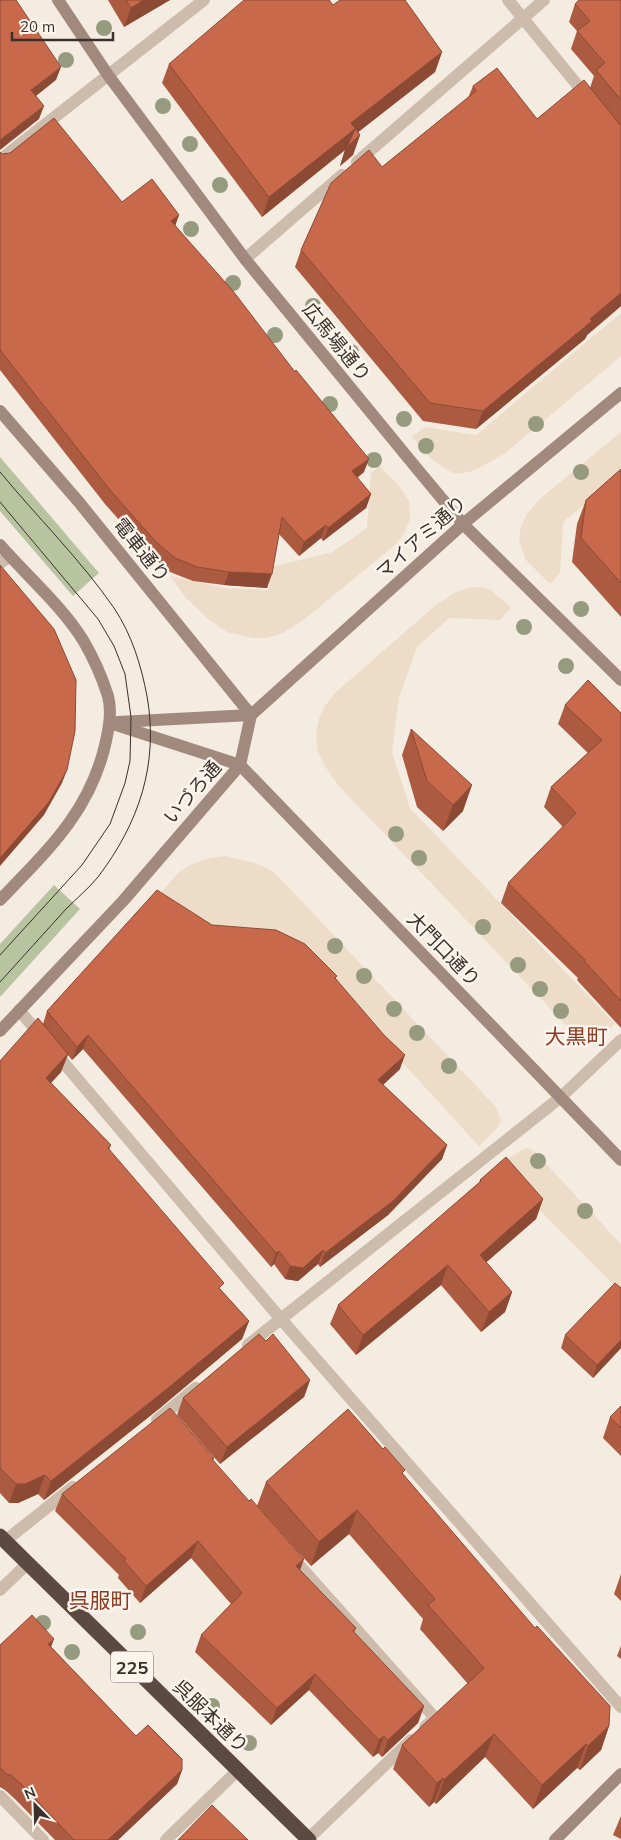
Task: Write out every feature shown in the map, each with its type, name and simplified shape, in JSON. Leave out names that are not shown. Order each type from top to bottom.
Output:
[{"type":"highway","name":"呉服本通り","points":[[2,1539],[308,1840]]},
{"type":"street","name":"広馬場通り","points":[[58,0],[108,75],[245,259],[462,524],[621,680]]},
{"type":"street","points":[[0,160],[204,0]]},
{"type":"street","points":[[508,0],[598,110]]},
{"type":"street","points":[[245,259],[544,0]]},
{"type":"street","name":"マイアミ通り","points":[[251,715],[462,524],[621,393]]},
{"type":"street","name":"電車通り","points":[[0,411],[78,500],[251,715]]},
{"type":"street","points":[[0,546],[5,560],[62,613],[82,640],[98,668],[108,697],[110,723],[101,764],[83,804],[56,841],[0,900]]},
{"type":"street","points":[[110,723],[251,715]]},
{"type":"street","name":"いづろ通","points":[[0,1031],[123,901],[240,765],[251,715]]},
{"type":"street","points":[[110,723],[240,765]]},
{"type":"street","name":"大門口通り","points":[[240,765],[621,1160]]},
{"type":"street","points":[[19,1010],[280,1318],[621,1707]]},
{"type":"street","points":[[240,1352],[280,1318],[561,1097],[621,1040]]},
{"type":"street","points":[[150,1425],[168,1417],[202,1382]]},
{"type":"street","points":[[2,1539],[83,1479]]},
{"type":"street","points":[[283,1547],[435,1718],[308,1840]]},
{"type":"street","points":[[0,1590],[27,1564]]},
{"type":"street","points":[[166,1840],[238,1770]]},
{"type":"street","points":[[555,1840],[621,1774]]},
{"type":"street","points":[[0,1796],[43,1840]]},
{"type":"green space","points":[[0,457],[99,573],[73,596],[0,511]]},
{"type":"green space","points":[[54,885],[80,909],[0,997],[0,944]]},
{"type":"shaded area","points":[[621,313],[621,356],[504,454],[469,472],[454,474],[431,459],[412,437],[425,427],[476,435]]},
{"type":"shaded area","points":[[621,432],[621,474],[563,522],[560,573],[550,584],[526,560],[519,540],[521,526],[527,514],[541,498]]},
{"type":"shaded area","points":[[380,466],[400,487],[409,501],[410,519],[403,535],[395,545],[302,621],[283,633],[267,638],[253,638],[227,632],[208,619],[186,598],[170,576],[224,588],[268,590],[272,567],[333,552],[367,528],[371,473]]},
{"type":"shaded area","points":[[480,587],[491,590],[511,608],[500,620],[449,618],[417,647],[399,697],[392,753],[410,808],[615,1024],[592,1044],[583,1043],[338,785],[317,750],[316,733],[319,719],[324,707],[335,693],[437,604],[454,593],[468,588]]},
{"type":"shaded area","points":[[225,856],[255,863],[274,872],[495,1106],[501,1120],[498,1127],[479,1146],[303,954],[224,934],[152,903],[179,872],[192,864],[210,858]]},
{"type":"shaded area","points":[[526,1148],[534,1151],[621,1244],[621,1292],[498,1168],[510,1157]]},
{"type":"building","points":[[0,0],[16,0],[61,67],[31,90],[44,106],[0,140]]},
{"type":"building","points":[[126,0],[144,0],[131,8]]},
{"type":"building","points":[[244,0],[329,0],[333,5],[340,0],[405,0],[442,52],[351,123],[360,135],[347,147],[355,129],[269,197],[169,64]]},
{"type":"building","points":[[579,0],[621,0],[621,100],[596,70],[605,63],[577,31],[590,21],[575,4]]},
{"type":"building","points":[[497,68],[537,119],[584,80],[621,126],[621,293],[590,319],[592,321],[483,411],[430,403],[301,250],[331,183],[369,150],[382,167],[476,91],[473,86]]},
{"type":"building","points":[[54,118],[122,202],[152,179],[179,215],[171,221],[233,291],[295,372],[296,370],[369,459],[352,471],[371,494],[328,528],[326,525],[304,542],[282,517],[272,574],[229,572],[197,567],[175,558],[155,541],[110,490],[0,350],[0,152],[2,154],[10,153]]},
{"type":"building","points":[[621,469],[621,583],[581,538],[586,500]]},
{"type":"building","points":[[0,565],[54,629],[76,680],[75,731],[67,770],[49,802],[0,858]]},
{"type":"building","points":[[588,680],[621,713],[621,1001],[585,960],[508,883],[576,813],[551,787],[602,740],[565,705]]},
{"type":"building","points":[[411,729],[472,785],[453,805],[427,781]]},
{"type":"building","points":[[157,890],[212,925],[276,930],[305,944],[337,976],[335,978],[384,1035],[405,1055],[378,1080],[447,1145],[393,1201],[325,1253],[323,1250],[303,1268],[290,1266],[279,1251],[276,1253],[88,1035],[77,1047],[47,1011]]},
{"type":"building","points":[[38,1018],[68,1054],[46,1078],[111,1145],[108,1148],[224,1283],[219,1288],[249,1321],[51,1481],[45,1475],[25,1484],[16,1484],[0,1468],[0,1061]]},
{"type":"building","points":[[506,1157],[543,1199],[480,1255],[512,1292],[489,1312],[448,1265],[363,1335],[338,1305]]},
{"type":"building","points":[[615,1283],[621,1288],[621,1340],[597,1365],[565,1335]]},
{"type":"building","points":[[259,1334],[266,1341],[273,1334],[310,1380],[227,1447],[183,1398]]},
{"type":"building","points":[[621,1406],[621,1428],[610,1417]]},
{"type":"building","points":[[170,1408],[249,1501],[251,1499],[304,1559],[296,1566],[356,1628],[353,1631],[424,1706],[388,1740],[384,1736],[379,1740],[315,1674],[277,1708],[201,1635],[242,1593],[198,1541],[146,1586],[124,1561],[126,1559],[62,1494]]},
{"type":"building","points":[[348,1409],[383,1449],[385,1447],[405,1470],[402,1473],[535,1628],[537,1626],[610,1706],[609,1726],[588,1746],[586,1744],[542,1785],[494,1734],[444,1780],[443,1778],[437,1783],[402,1745],[484,1668],[428,1605],[435,1599],[357,1510],[319,1542],[266,1482]]},
{"type":"building","points":[[32,1615],[54,1639],[48,1644],[136,1736],[148,1725],[182,1759],[182,1770],[108,1840],[74,1840],[21,1784],[11,1775],[6,1774],[0,1767],[0,1645]]},
{"type":"building","points":[[212,1805],[248,1840],[178,1840]]},
{"type":"tram line","points":[[0,472],[88,573],[114,608],[126,629],[139,662],[145,684],[150,721],[148,769],[135,814],[125,836],[98,877],[66,909],[0,982]]},
{"type":"tram line","points":[[0,502],[98,619],[114,646],[125,674],[131,717],[130,761],[125,783],[110,824],[82,865],[0,955]]},
{"type":"district","name":"大黒町","points":[[576,1036]]},
{"type":"district","name":"呉服町","points":[[100,1600]]}]
